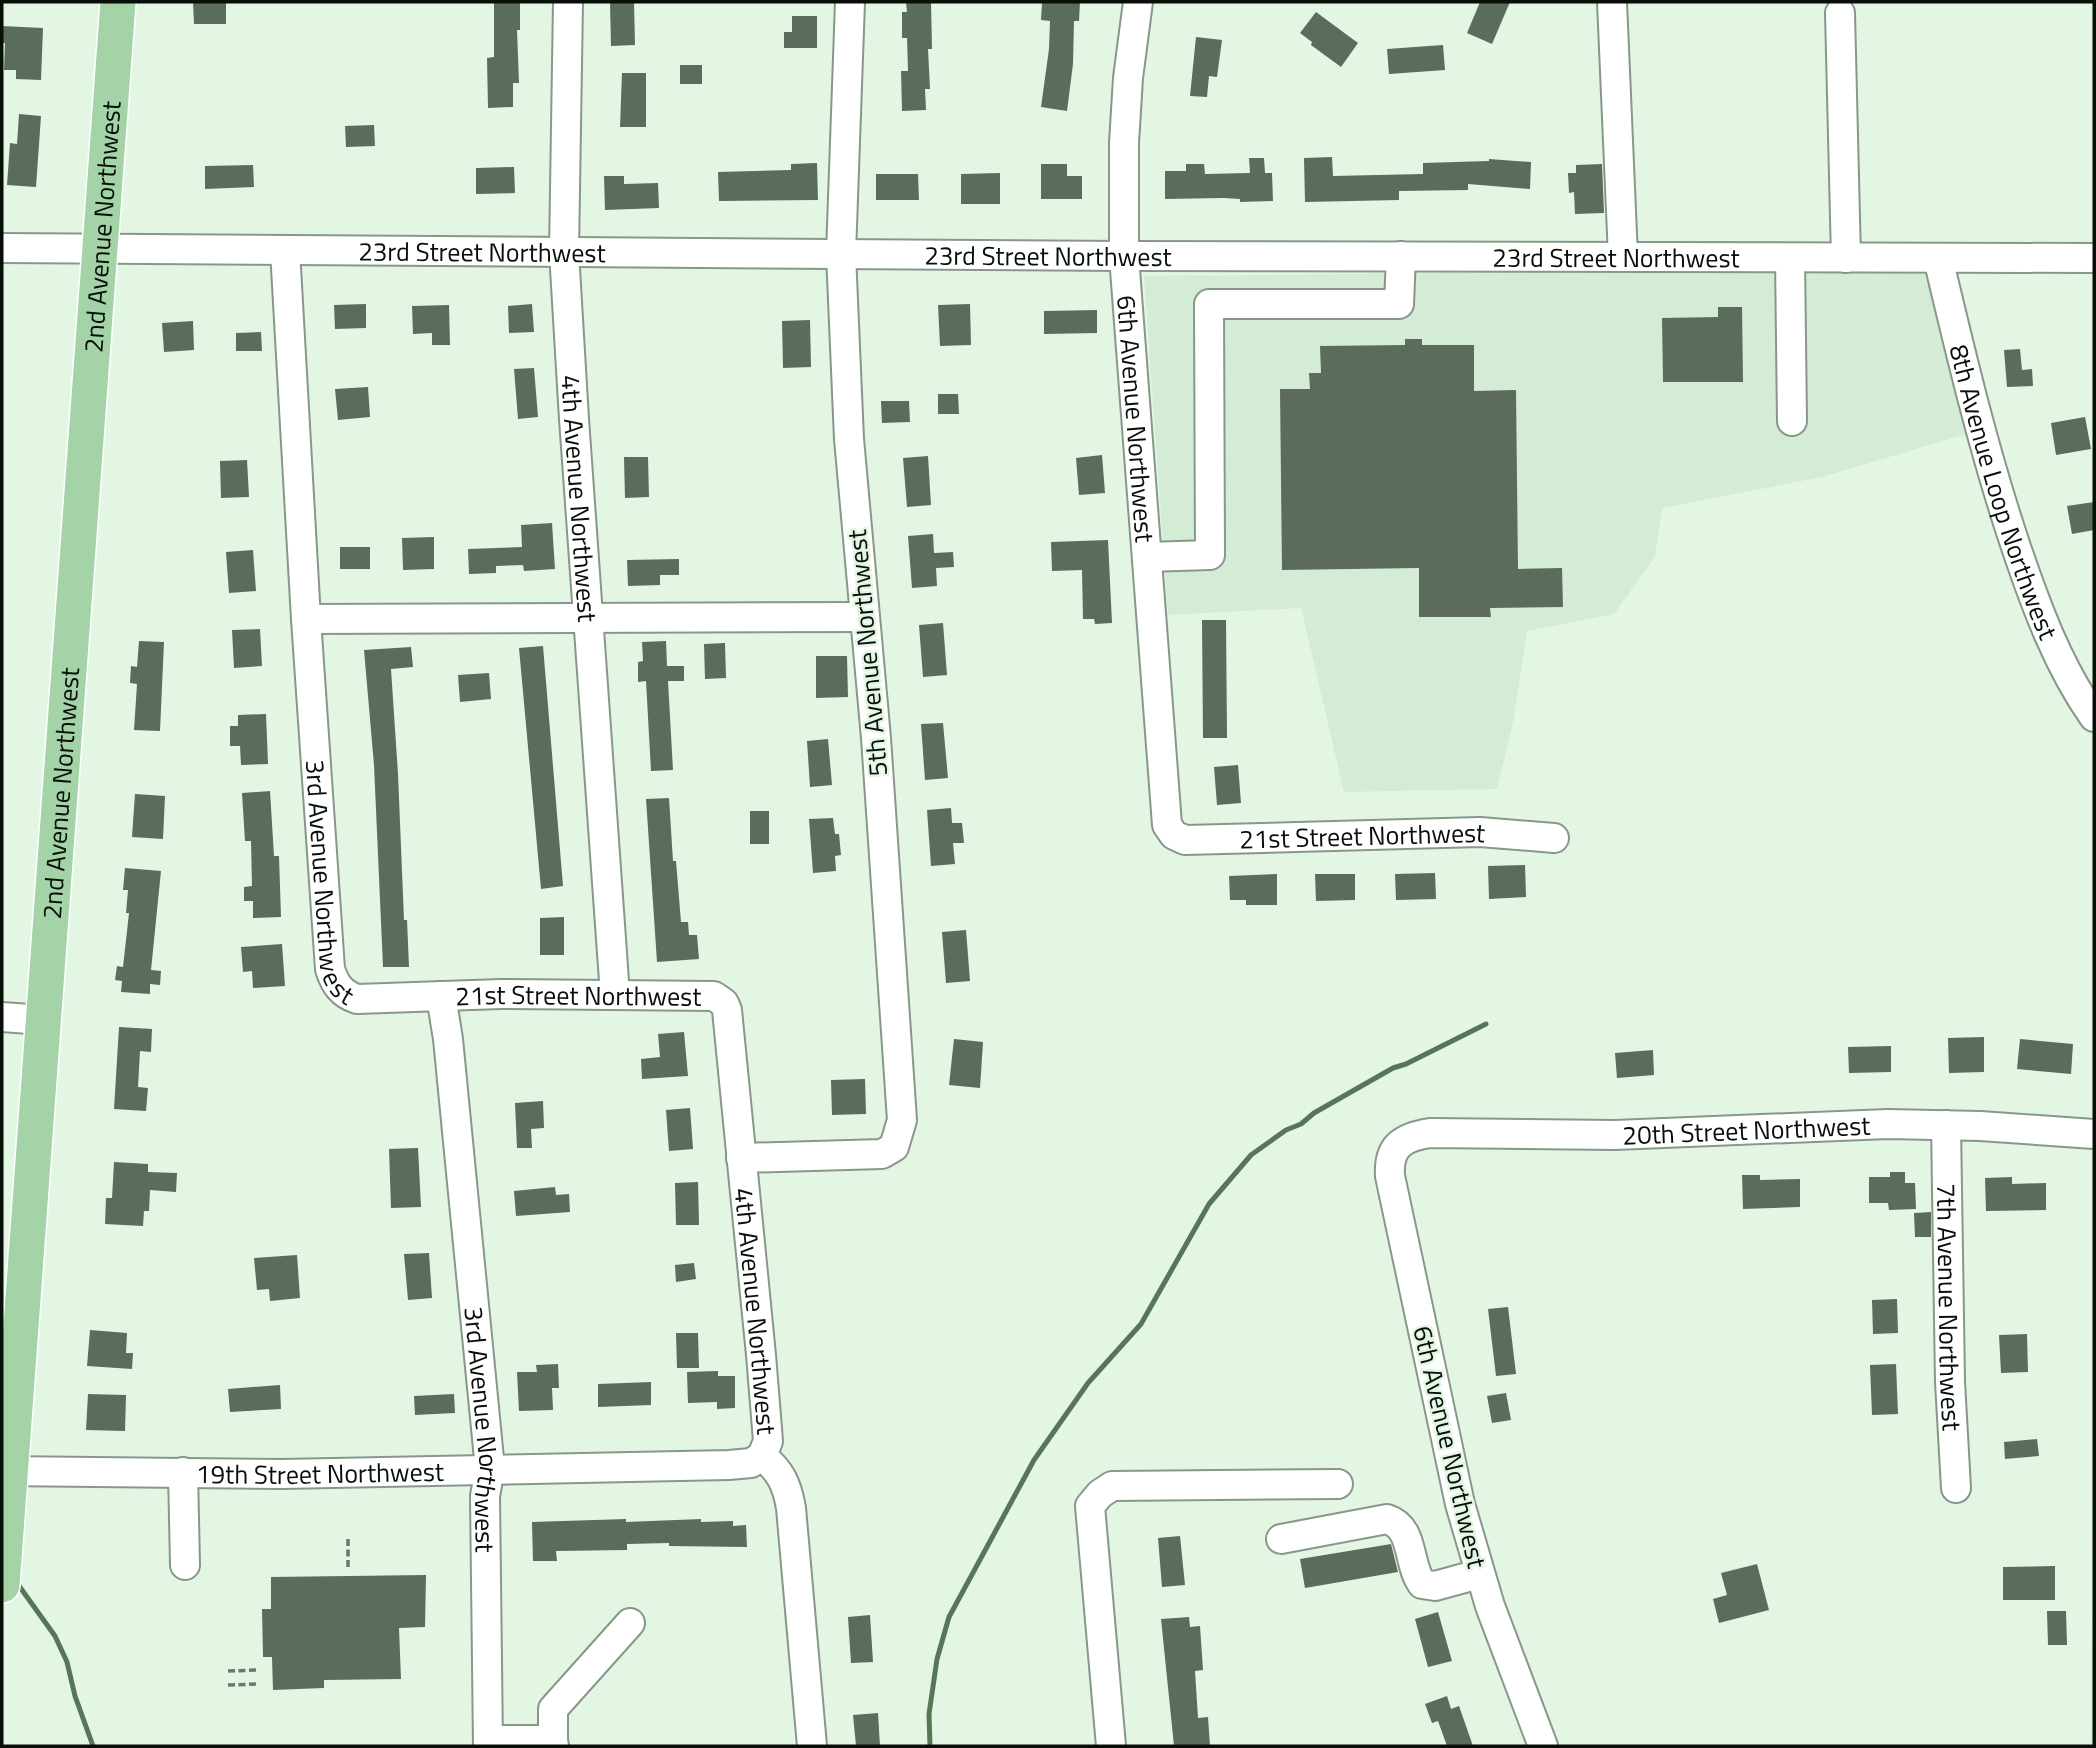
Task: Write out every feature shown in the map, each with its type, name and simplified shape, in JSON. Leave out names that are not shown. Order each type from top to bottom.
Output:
[{"type":"main road","name":"2nd Avenue Northwest","points":[[2,1585],[6,1471],[43,1020],[118,2]]},
{"type":"street","name":"4th Avenue Northwest","points":[[568,2],[564,252],[615,995]]},
{"type":"street","name":"5th Avenue Northwest","points":[[741,1158],[882,1154],[894,1147],[902,1120],[876,738],[849,439],[841,254],[850,2]]},
{"type":"street","name":"6th Avenue Northwest","points":[[1138,2],[1128,78],[1124,142],[1124,256],[1167,825],[1174,835]]},
{"type":"street","points":[[1612,2],[1623,257]]},
{"type":"street","points":[[1840,13],[1846,258]]},
{"type":"street","name":"23rd Street Northwest","points":[[2,248],[1124,256],[2094,258]]},
{"type":"street","name":"3rd Avenue Northwest","points":[[285,250],[306,619],[329,956],[333,978],[342,992],[357,999],[441,996],[448,1040],[490,1469],[485,1496],[488,1743]]},
{"type":"street","points":[[1147,557],[1210,555],[1209,304],[1399,304],[1401,256]]},
{"type":"street","points":[[1790,258],[1792,421]]},
{"type":"street","name":"8th Avenue Loop Northwest","points":[[1938,258],[1969,390],[2011,533],[2042,618],[2066,670],[2094,717]]},
{"type":"street","points":[[306,619],[864,617]]},
{"type":"street","name":"21st Street Northwest","points":[[1174,835],[1185,840],[1480,832],[1553,838]]},
{"type":"street","name":"21st Street Northwest","points":[[441,996],[714,996]]},
{"type":"street","name":"4th Avenue Northwest","points":[[714,996],[724,1003],[727,1010],[768,1441],[762,1456],[784,1479],[791,1508],[812,1746]]},
{"type":"street","points":[[2,1017],[43,1020]]},
{"type":"street","name":"20th Street Northwest","points":[[1400,1142],[1414,1135],[1430,1133],[1615,1135],[1888,1124],[2094,1134]]},
{"type":"street","name":"7th Avenue Northwest","points":[[1946,1125],[1950,1382],[1955,1488]]},
{"type":"street","name":"6th Avenue Northwest","points":[[1400,1142],[1390,1159],[1390,1176],[1450,1462],[1479,1574],[1543,1746]]},
{"type":"street","name":"19th Street Northwest","points":[[6,1471],[282,1474],[729,1465],[751,1463],[762,1456]]},
{"type":"street","points":[[183,1472],[185,1565]]},
{"type":"street","points":[[1111,1746],[1090,1506],[1100,1494],[1112,1486],[1338,1484]]},
{"type":"street","points":[[1282,1539],[1387,1519],[1396,1522],[1405,1530],[1415,1573],[1422,1584],[1435,1586],[1479,1574]]},
{"type":"street","points":[[488,1743],[553,1743],[553,1709],[630,1623]]},
{"type":"path","points":[[348,1539],[348,1568]]},
{"type":"path","points":[[228,1671],[257,1670]]},
{"type":"path","points":[[228,1685],[257,1684]]},
{"type":"shaded area","points":[[1930,268],[1970,433],[1822,477],[1662,508],[1655,557],[1614,614],[1527,631],[1513,723],[1497,789],[1344,792],[1301,608],[1168,615],[1144,276]]},
{"type":"shaded area","points":[[2093,1498],[2094,1746],[2091,1746]]},
{"type":"building","points":[[193,2],[226,2],[226,24],[194,24]]},
{"type":"building","points":[[494,2],[520,2],[520,30],[517,30],[519,83],[513,83],[513,107],[488,108],[487,58],[494,57]]},
{"type":"building","points":[[610,2],[634,2],[635,45],[611,46]]},
{"type":"building","points":[[906,2],[931,2],[932,49],[928,49],[930,89],[925,89],[926,110],[902,111],[901,71],[908,71],[907,38],[902,38],[902,12],[907,12]]},
{"type":"building","points":[[1080,2],[1079,21],[1074,21],[1073,64],[1067,111],[1041,107],[1050,21],[1041,20],[1042,3]]},
{"type":"building","points":[[1480,2],[1510,2],[1492,44],[1467,33]]},
{"type":"building","points":[[1316,12],[1358,43],[1341,67],[1311,45],[1312,42],[1300,33]]},
{"type":"building","points":[[792,16],[817,16],[817,48],[784,48],[784,32],[792,32]]},
{"type":"building","points":[[2,26],[43,28],[41,80],[16,79],[16,70],[4,70],[5,43],[2,43]]},
{"type":"building","points":[[1196,37],[1222,40],[1217,77],[1209,76],[1207,97],[1190,96]]},
{"type":"building","points":[[1443,45],[1445,70],[1389,74],[1387,49]]},
{"type":"building","points":[[680,65],[702,65],[702,84],[680,84]]},
{"type":"building","points":[[622,73],[646,73],[646,127],[620,127]]},
{"type":"building","points":[[19,114],[41,116],[36,187],[7,185],[10,143],[17,144]]},
{"type":"building","points":[[374,125],[375,146],[346,147],[345,126]]},
{"type":"building","points":[[1332,157],[1333,176],[1423,174],[1423,163],[1489,159],[1531,162],[1530,189],[1468,184],[1468,190],[1399,191],[1399,200],[1305,202],[1304,158]]},
{"type":"building","points":[[1249,158],[1264,158],[1265,173],[1272,173],[1273,201],[1165,199],[1165,171],[1186,171],[1186,164],[1204,164],[1205,174],[1250,173]]},
{"type":"building","points":[[817,163],[818,200],[719,201],[718,172],[791,170],[791,164]]},
{"type":"building","points":[[1041,164],[1067,164],[1067,176],[1082,176],[1082,199],[1041,199]]},
{"type":"building","points":[[1602,164],[1604,213],[1575,214],[1574,192],[1569,193],[1568,173],[1576,173],[1576,165]]},
{"type":"building","points":[[253,165],[254,187],[205,189],[205,166]]},
{"type":"building","points":[[514,167],[515,193],[476,194],[476,168]]},
{"type":"building","points":[[1000,173],[1000,204],[961,204],[961,174]]},
{"type":"building","points":[[876,174],[918,174],[919,200],[876,200]]},
{"type":"building","points":[[604,176],[624,176],[624,184],[658,183],[659,208],[605,210]]},
{"type":"building","points":[[366,304],[366,328],[335,329],[334,305]]},
{"type":"building","points":[[532,304],[534,332],[509,333],[508,306]]},
{"type":"building","points":[[970,304],[971,345],[940,346],[938,305]]},
{"type":"building","points":[[449,305],[450,345],[432,345],[432,333],[413,334],[412,306]]},
{"type":"building","points":[[1718,307],[1742,307],[1743,382],[1663,382],[1662,318],[1718,317]]},
{"type":"building","points":[[1097,310],[1097,333],[1044,334],[1044,311]]},
{"type":"building","points":[[810,320],[811,367],[783,368],[782,321]]},
{"type":"building","points":[[193,321],[194,350],[164,352],[162,323]]},
{"type":"building","points":[[261,332],[262,351],[236,351],[236,333]]},
{"type":"building","points":[[1405,339],[1422,339],[1422,345],[1474,345],[1474,391],[1516,390],[1518,569],[1562,568],[1563,607],[1490,608],[1491,617],[1419,617],[1419,568],[1282,570],[1280,389],[1310,389],[1309,373],[1321,373],[1320,346],[1405,345]]},
{"type":"building","points":[[2020,349],[2022,370],[2032,369],[2033,386],[2007,387],[2004,350]]},
{"type":"building","points":[[534,368],[538,417],[518,419],[514,369]]},
{"type":"building","points":[[368,387],[370,417],[338,420],[335,389]]},
{"type":"building","points":[[938,394],[958,394],[959,414],[938,414]]},
{"type":"building","points":[[881,401],[909,401],[910,422],[882,423]]},
{"type":"building","points":[[2085,417],[2091,449],[2056,455],[2051,423]]},
{"type":"building","points":[[1102,455],[1105,493],[1079,495],[1076,458]]},
{"type":"building","points":[[928,456],[931,505],[907,507],[903,458]]},
{"type":"building","points":[[624,457],[648,457],[649,497],[625,498]]},
{"type":"building","points":[[247,460],[249,497],[221,498],[220,461]]},
{"type":"building","points":[[2094,502],[2094,530],[2072,534],[2067,506]]},
{"type":"building","points":[[552,523],[555,569],[524,571],[523,565],[496,566],[496,573],[469,574],[468,549],[522,547],[521,525]]},
{"type":"building","points":[[933,534],[934,553],[953,552],[954,567],[936,568],[937,586],[912,588],[908,536]]},
{"type":"building","points":[[434,537],[434,569],[403,570],[402,538]]},
{"type":"building","points":[[1108,540],[1112,623],[1095,624],[1094,619],[1083,619],[1082,570],[1052,571],[1051,542]]},
{"type":"building","points":[[340,547],[370,547],[370,569],[340,569]]},
{"type":"building","points":[[253,550],[256,591],[229,593],[226,552]]},
{"type":"building","points":[[679,559],[679,575],[660,575],[660,585],[628,586],[627,560]]},
{"type":"building","points":[[1202,620],[1226,620],[1227,738],[1203,738]]},
{"type":"building","points":[[943,623],[947,675],[923,677],[919,625]]},
{"type":"building","points":[[260,629],[262,666],[234,668],[232,630]]},
{"type":"building","points":[[139,641],[164,642],[160,731],[134,730],[137,684],[130,683],[131,666],[137,667]]},
{"type":"building","points":[[666,641],[667,666],[684,666],[684,681],[668,681],[673,770],[651,771],[646,681],[638,682],[638,662],[643,661],[642,642]]},
{"type":"building","points":[[725,643],[726,678],[705,679],[704,644]]},
{"type":"building","points":[[543,646],[563,886],[541,889],[519,648]]},
{"type":"building","points":[[411,647],[413,667],[391,669],[404,920],[407,920],[409,967],[383,967],[374,765],[364,650]]},
{"type":"building","points":[[816,656],[847,656],[848,697],[816,698]]},
{"type":"building","points":[[489,673],[491,699],[460,702],[458,675]]},
{"type":"building","points":[[266,714],[268,764],[241,765],[240,746],[230,746],[230,726],[238,726],[238,715]]},
{"type":"building","points":[[943,723],[948,778],[925,780],[921,724]]},
{"type":"building","points":[[828,739],[832,785],[810,787],[807,741]]},
{"type":"building","points":[[1238,765],[1241,803],[1217,805],[1214,767]]},
{"type":"building","points":[[270,791],[274,856],[279,856],[281,917],[253,918],[253,901],[244,901],[244,887],[252,886],[251,841],[245,841],[242,793]]},
{"type":"building","points":[[135,794],[165,796],[163,839],[132,837]]},
{"type":"building","points":[[669,798],[681,922],[688,922],[689,935],[697,935],[699,959],[657,962],[646,799]]},
{"type":"building","points":[[951,808],[952,823],[962,823],[964,843],[953,843],[955,864],[931,866],[927,810]]},
{"type":"building","points":[[750,811],[769,811],[769,844],[750,844]]},
{"type":"building","points":[[833,818],[835,834],[839,834],[841,855],[835,856],[836,871],[813,873],[809,819]]},
{"type":"building","points":[[1525,865],[1526,897],[1489,899],[1488,866]]},
{"type":"building","points":[[125,868],[161,871],[151,970],[161,971],[160,985],[150,984],[150,994],[121,992],[122,981],[115,980],[117,966],[123,967],[129,913],[126,913],[128,890],[123,890]]},
{"type":"building","points":[[1435,873],[1436,899],[1396,900],[1395,874]]},
{"type":"building","points":[[1277,874],[1277,905],[1246,905],[1246,900],[1230,900],[1229,876]]},
{"type":"building","points":[[1315,874],[1355,874],[1355,900],[1316,901]]},
{"type":"building","points":[[564,917],[564,955],[540,955],[540,918]]},
{"type":"building","points":[[966,930],[970,981],[946,983],[942,932]]},
{"type":"building","points":[[282,944],[285,986],[253,988],[252,971],[243,972],[241,947]]},
{"type":"building","points":[[119,1027],[152,1029],[151,1052],[140,1051],[138,1087],[148,1088],[146,1111],[114,1109]]},
{"type":"building","points":[[684,1032],[688,1076],[642,1079],[641,1059],[660,1057],[658,1034]]},
{"type":"building","points":[[1984,1037],[1984,1072],[1949,1073],[1948,1038]]},
{"type":"building","points":[[954,1039],[983,1042],[980,1088],[949,1085]]},
{"type":"building","points":[[2020,1039],[2073,1044],[2071,1074],[2017,1069]]},
{"type":"building","points":[[1891,1046],[1891,1072],[1849,1073],[1848,1047]]},
{"type":"building","points":[[1653,1050],[1654,1075],[1617,1078],[1615,1053]]},
{"type":"building","points":[[865,1079],[866,1114],[832,1115],[831,1080]]},
{"type":"building","points":[[543,1101],[544,1128],[531,1129],[532,1148],[517,1148],[515,1103]]},
{"type":"building","points":[[690,1108],[693,1149],[669,1151],[666,1110]]},
{"type":"building","points":[[418,1148],[421,1207],[391,1208],[389,1149]]},
{"type":"building","points":[[114,1162],[148,1164],[148,1172],[177,1173],[176,1192],[150,1190],[149,1211],[144,1211],[143,1226],[105,1224],[106,1198],[112,1198]]},
{"type":"building","points":[[1890,1172],[1905,1172],[1905,1183],[1915,1183],[1916,1209],[1889,1210],[1888,1203],[1869,1203],[1869,1177],[1890,1177]]},
{"type":"building","points":[[1742,1175],[1760,1175],[1760,1180],[1800,1179],[1800,1207],[1743,1209]]},
{"type":"building","points":[[2012,1177],[2012,1184],[2046,1183],[2046,1210],[1986,1211],[1985,1178]]},
{"type":"building","points":[[698,1182],[699,1225],[676,1225],[675,1183]]},
{"type":"building","points":[[555,1187],[556,1195],[569,1194],[570,1212],[516,1216],[514,1191]]},
{"type":"building","points":[[1931,1212],[1931,1237],[1915,1237],[1914,1213]]},
{"type":"building","points":[[429,1253],[432,1298],[408,1300],[404,1254]]},
{"type":"building","points":[[297,1255],[300,1298],[270,1301],[269,1289],[257,1290],[254,1258]]},
{"type":"building","points":[[694,1263],[696,1279],[676,1282],[675,1265]]},
{"type":"building","points":[[1897,1299],[1898,1333],[1873,1334],[1872,1300]]},
{"type":"building","points":[[1508,1307],[1516,1374],[1496,1376],[1488,1309]]},
{"type":"building","points":[[90,1330],[127,1333],[126,1353],[133,1353],[132,1369],[87,1366]]},
{"type":"building","points":[[676,1333],[698,1333],[699,1368],[677,1368]]},
{"type":"building","points":[[2027,1334],[2028,1372],[2001,1373],[1999,1335]]},
{"type":"building","points":[[558,1364],[559,1388],[552,1388],[553,1410],[519,1411],[517,1372],[537,1372],[536,1365]]},
{"type":"building","points":[[1896,1364],[1898,1414],[1872,1415],[1870,1365]]},
{"type":"building","points":[[718,1371],[718,1376],[735,1376],[735,1408],[717,1409],[717,1402],[688,1403],[687,1372]]},
{"type":"building","points":[[651,1382],[651,1405],[598,1407],[598,1384]]},
{"type":"building","points":[[280,1385],[281,1409],[230,1412],[228,1389]]},
{"type":"building","points":[[1506,1393],[1511,1420],[1492,1423],[1487,1396]]},
{"type":"building","points":[[88,1394],[126,1395],[125,1431],[86,1430]]},
{"type":"building","points":[[454,1394],[455,1413],[415,1415],[414,1396]]},
{"type":"building","points":[[2037,1439],[2039,1456],[2005,1459],[2004,1442]]},
{"type":"building","points":[[626,1519],[626,1522],[701,1519],[701,1522],[733,1521],[733,1526],[746,1525],[747,1547],[627,1544],[627,1550],[556,1551],[557,1561],[533,1561],[532,1522]]},
{"type":"building","points":[[1180,1536],[1185,1585],[1162,1587],[1158,1538]]},
{"type":"building","points":[[1391,1544],[1398,1572],[1305,1588],[1300,1559]]},
{"type":"building","points":[[1757,1564],[1769,1610],[1719,1623],[1713,1599],[1727,1595],[1721,1573]]},
{"type":"building","points":[[2055,1566],[2055,1600],[2003,1600],[2003,1567]]},
{"type":"building","points":[[426,1575],[425,1627],[399,1628],[401,1679],[324,1680],[324,1688],[273,1690],[272,1657],[263,1657],[262,1609],[271,1609],[271,1577]]},
{"type":"building","points":[[2047,1611],[2066,1611],[2067,1645],[2048,1645]]},
{"type":"building","points":[[1438,1612],[1452,1661],[1428,1667],[1415,1619]]},
{"type":"building","points":[[870,1615],[873,1662],[851,1663],[848,1617]]},
{"type":"building","points":[[1189,1617],[1190,1627],[1200,1626],[1203,1670],[1195,1671],[1198,1718],[1208,1717],[1210,1746],[1174,1746],[1161,1619]]},
{"type":"building","points":[[1447,1696],[1451,1709],[1459,1706],[1473,1746],[1447,1746],[1438,1721],[1432,1723],[1425,1704]]},
{"type":"building","points":[[878,1713],[880,1746],[856,1746],[853,1715]]},
{"type":"waterway","points":[[930,1746],[929,1714],[937,1659],[949,1617],[1034,1460],[1088,1383],[1141,1324],[1209,1204],[1251,1155],[1286,1130],[1301,1124],[1314,1113],[1393,1068],[1486,1024]]},
{"type":"waterway","points":[[17,1583],[55,1636],[67,1662],[75,1696],[93,1746]]}]
